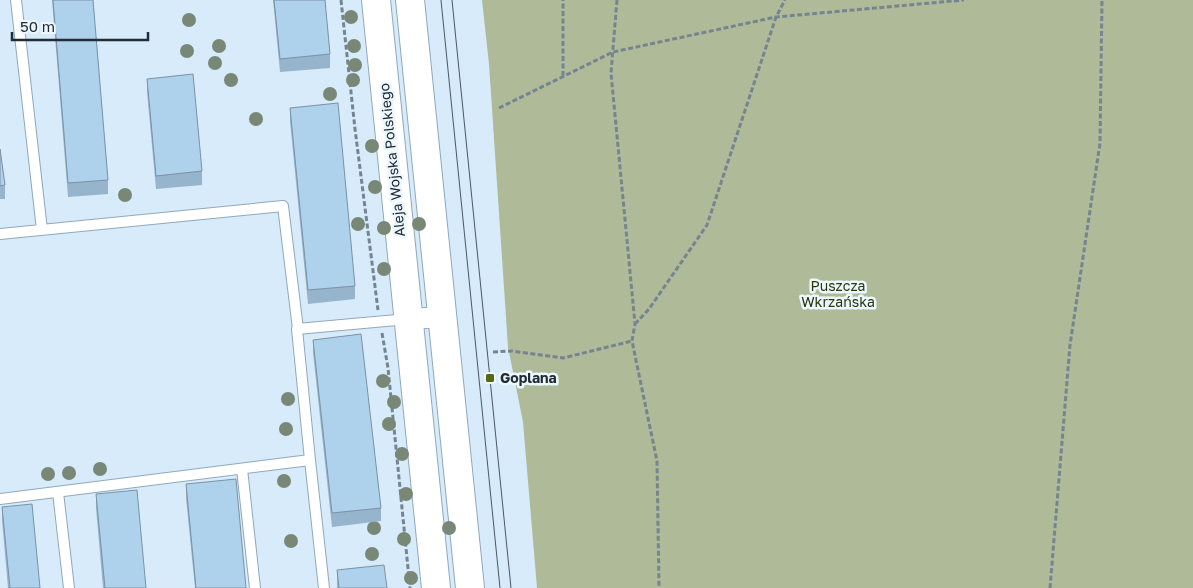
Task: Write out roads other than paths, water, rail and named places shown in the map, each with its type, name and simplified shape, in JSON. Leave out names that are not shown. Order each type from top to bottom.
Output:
[{"type":"main road","name":"Aleja Wojska Polskiego","points":[[376,0],[436,588]]},
{"type":"main road","points":[[410,0],[444,317],[470,588]]},
{"type":"street","points":[[409,319],[444,317]]},
{"type":"lane","points":[[16,0],[42,230]]},
{"type":"lane","points":[[0,234],[283,206],[298,329],[324,588]]},
{"type":"lane","points":[[298,329],[409,319]]},
{"type":"lane","points":[[0,499],[310,460]]},
{"type":"lane","points":[[242,469],[255,588]]},
{"type":"lane","points":[[58,492],[69,588]]},
{"type":"tram line","points":[[441,0],[500,588]]},
{"type":"tram line","points":[[452,0],[511,588]]},
{"type":"place","name":"Goplana","points":[[490,378]]},
{"type":"park label","name":"Puszcza Wkrzańska","points":[[838,294]]}]
